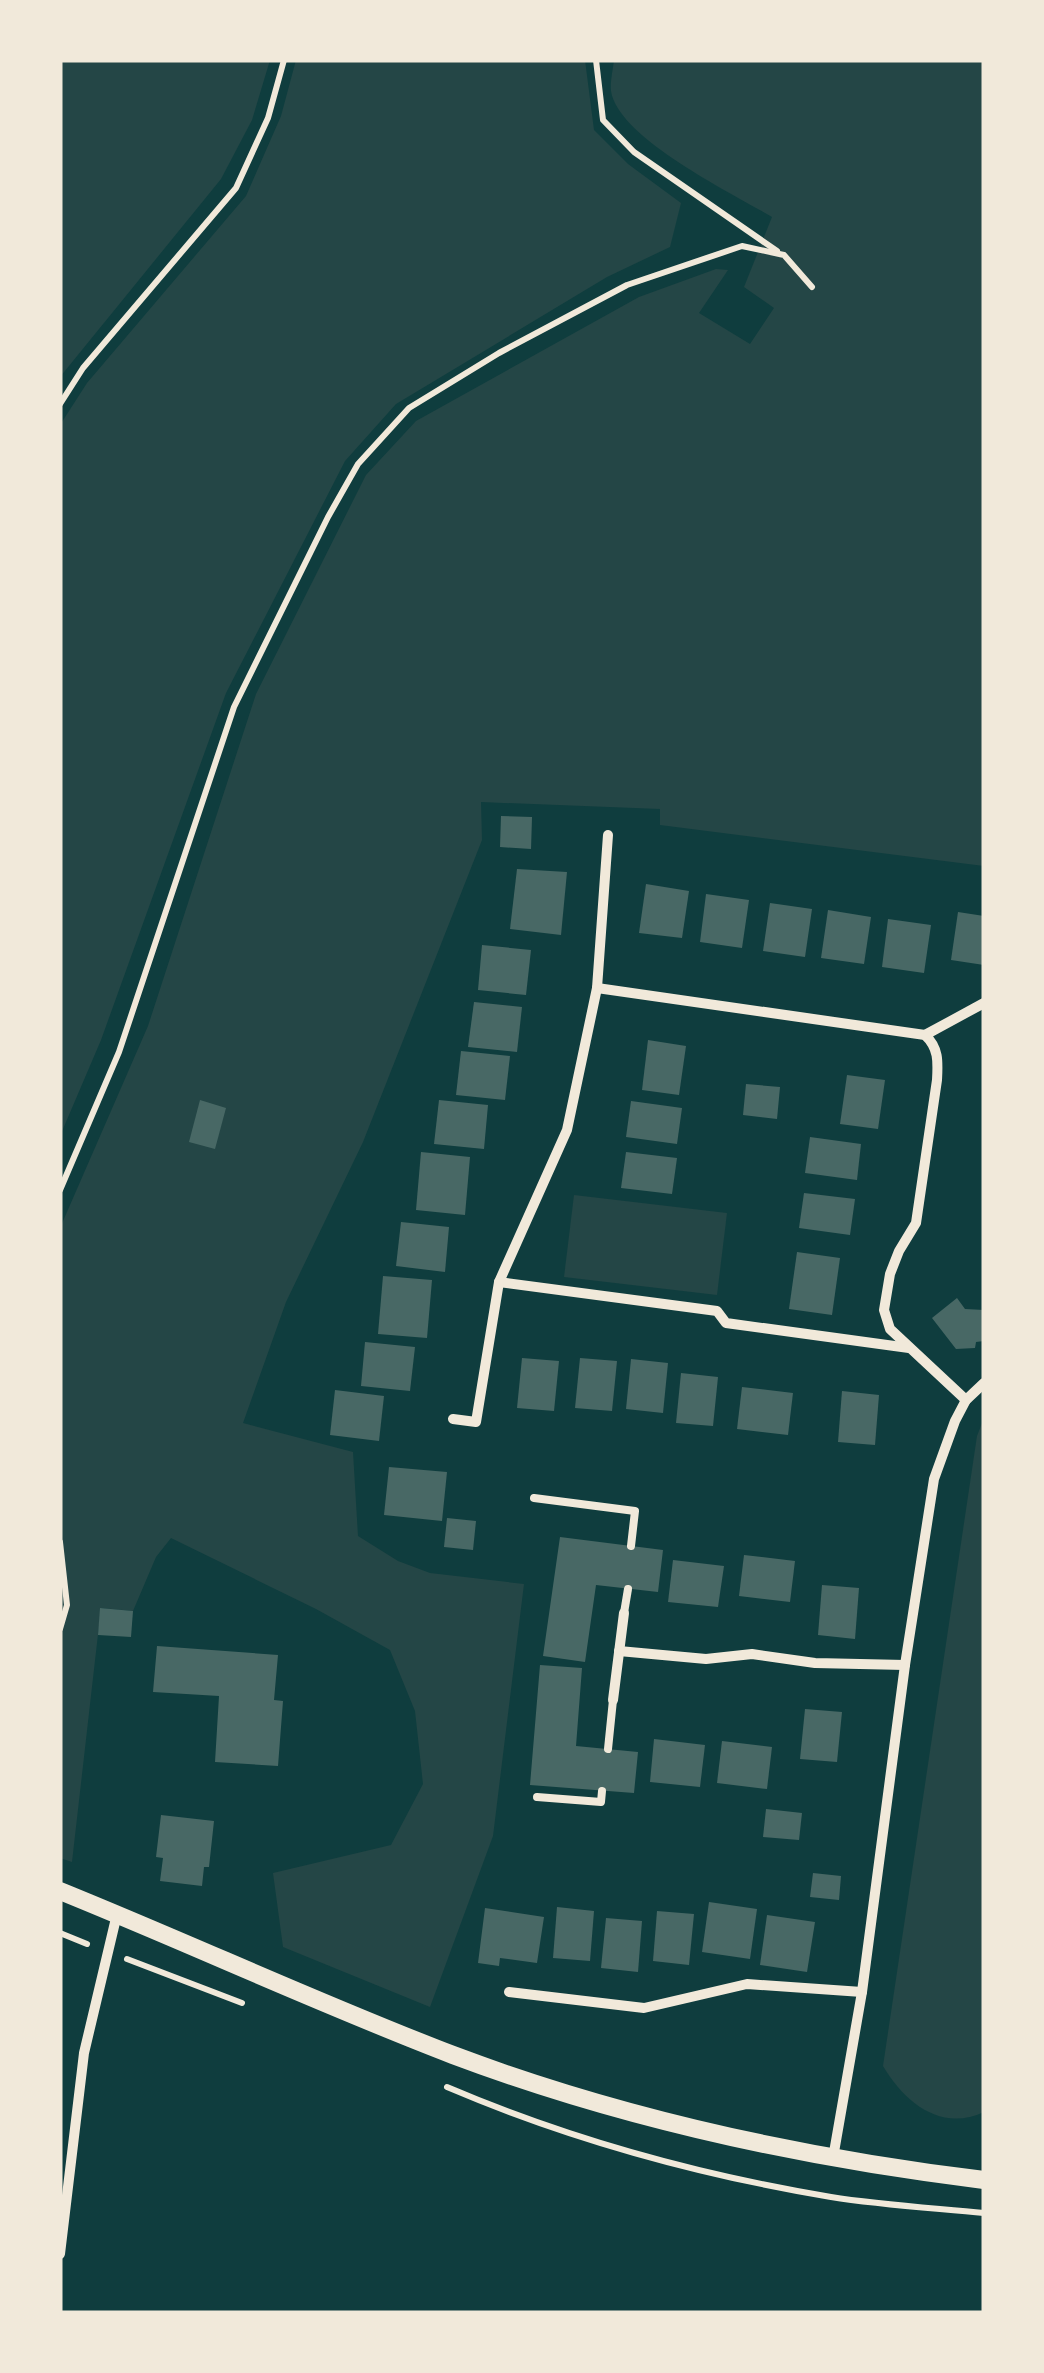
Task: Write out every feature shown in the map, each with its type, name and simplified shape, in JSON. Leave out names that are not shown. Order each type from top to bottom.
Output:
[{"type":"street","points":[[453,1419],[476,1422],[499,1282],[567,1130],[597,988],[608,834]]},
{"type":"street","points":[[597,988],[926,1035],[934,1043],[937,1080],[916,1224],[890,1274],[884,1310],[890,1329],[966,1400]]},
{"type":"street","points":[[926,1035],[984,1003]]},
{"type":"street","points":[[499,1282],[717,1311],[726,1323],[910,1348]]},
{"type":"street","points":[[833,2158],[862,1992],[904,1665],[934,1480],[955,1420],[966,1400],[984,1383]]},
{"type":"street","points":[[613,1700],[624,1613]]},
{"type":"street","points":[[620,1651],[706,1659],[752,1654],[816,1663],[904,1665]]},
{"type":"street","points":[[60,1891],[489,2067],[663,2121],[833,2158],[984,2180]]},
{"type":"street","points":[[60,2254],[84,2053],[117,1914]]},
{"type":"street","points":[[509,1992],[644,2008],[747,1984],[862,1992]]},
{"type":"lane","points":[[534,1498],[635,1510],[631,1546]]},
{"type":"lane","points":[[624,1613],[628,1588]]},
{"type":"lane","points":[[608,1749],[613,1700]]},
{"type":"lane","points":[[537,1797],[600,1802],[602,1790]]},
{"type":"path","points":[[60,404],[84,368],[236,188],[268,118],[284,60]]},
{"type":"path","points":[[596,60],[603,120],[634,152],[784,255],[812,287]]},
{"type":"path","points":[[60,1190],[119,1052],[234,708],[358,464],[409,408],[499,353],[627,285],[742,246],[784,255]]},
{"type":"path","points":[[60,1542],[67,1605],[60,1629]]},
{"type":"shaded area","points":[[60,60],[270,60],[252,120],[221,179],[60,377]]},
{"type":"shaded area","points":[[296,60],[585,60],[594,130],[628,164],[681,203],[670,247],[607,277],[396,404],[345,461],[226,693],[101,1040],[60,1136],[60,425],[87,383],[246,196],[281,116]]},
{"type":"shaded area","points":[[614,60],[984,60],[984,866],[660,825],[660,809],[481,802],[482,840],[363,1142],[286,1302],[243,1423],[353,1452],[358,1536],[398,1561],[430,1573],[524,1584],[493,1836],[430,2007],[283,1947],[273,1873],[391,1845],[423,1784],[415,1711],[390,1650],[171,1538],[156,1557],[133,1611],[101,1608],[72,1862],[60,1858],[60,1228],[148,1026],[256,694],[366,475],[416,421],[639,297],[716,269],[728,270],[699,313],[750,344],[774,308],[744,287],[772,217],[679,163],[633,127],[618,109],[611,91]]},
{"type":"shaded area","points":[[574,1195],[727,1213],[717,1295],[564,1277]]},
{"type":"shaded area","points":[[984,1418],[984,2112],[953,2118],[939,2116],[913,2102],[883,2066],[977,1436]]},
{"type":"building","points":[[501,816],[532,817],[531,849],[500,847]]},
{"type":"building","points":[[517,869],[567,872],[561,935],[510,929]]},
{"type":"building","points":[[646,884],[689,891],[682,938],[639,933]]},
{"type":"building","points":[[706,894],[749,900],[742,948],[700,942]]},
{"type":"building","points":[[770,903],[812,909],[805,957],[763,951]]},
{"type":"building","points":[[828,910],[871,917],[864,964],[821,958]]},
{"type":"building","points":[[958,912],[984,916],[984,965],[951,960]]},
{"type":"building","points":[[888,919],[931,925],[924,973],[882,967]]},
{"type":"building","points":[[482,945],[531,950],[526,995],[478,990]]},
{"type":"building","points":[[474,1002],[522,1007],[517,1052],[468,1047]]},
{"type":"building","points":[[648,1040],[686,1046],[679,1095],[642,1090]]},
{"type":"building","points":[[461,1051],[510,1056],[505,1100],[456,1095]]},
{"type":"building","points":[[847,1075],[885,1080],[878,1129],[840,1124]]},
{"type":"building","points":[[746,1084],[780,1087],[777,1119],[743,1115]]},
{"type":"building","points":[[200,1100],[226,1108],[215,1149],[189,1142]]},
{"type":"building","points":[[439,1100],[488,1105],[484,1149],[434,1144]]},
{"type":"building","points":[[631,1101],[682,1108],[677,1144],[626,1137]]},
{"type":"building","points":[[810,1137],[861,1144],[857,1180],[805,1173]]},
{"type":"building","points":[[421,1152],[470,1157],[465,1215],[416,1210]]},
{"type":"building","points":[[626,1152],[677,1158],[672,1194],[621,1188]]},
{"type":"building","points":[[804,1193],[855,1199],[850,1235],[799,1228]]},
{"type":"building","points":[[401,1222],[449,1227],[445,1272],[396,1266]]},
{"type":"building","points":[[797,1252],[840,1258],[832,1315],[789,1309]]},
{"type":"building","points":[[383,1276],[432,1280],[427,1338],[378,1334]]},
{"type":"building","points":[[957,1298],[965,1309],[984,1310],[984,1341],[976,1342],[975,1348],[956,1349],[932,1318]]},
{"type":"building","points":[[365,1342],[415,1347],[410,1391],[361,1386]]},
{"type":"building","points":[[522,1358],[559,1361],[554,1411],[517,1408]]},
{"type":"building","points":[[580,1358],[617,1361],[612,1411],[575,1408]]},
{"type":"building","points":[[631,1359],[668,1363],[663,1413],[626,1409]]},
{"type":"building","points":[[681,1373],[718,1377],[713,1426],[676,1423]]},
{"type":"building","points":[[742,1387],[793,1393],[788,1435],[737,1429]]},
{"type":"building","points":[[335,1390],[384,1396],[379,1441],[330,1435]]},
{"type":"building","points":[[842,1391],[879,1395],[875,1445],[838,1442]]},
{"type":"building","points":[[389,1467],[447,1472],[442,1521],[384,1515]]},
{"type":"building","points":[[447,1518],[476,1521],[473,1550],[444,1547]]},
{"type":"building","points":[[560,1537],[663,1550],[658,1592],[596,1585],[585,1662],[543,1656]]},
{"type":"building","points":[[744,1555],[795,1561],[790,1602],[739,1596]]},
{"type":"building","points":[[673,1560],[724,1566],[718,1607],[668,1602]]},
{"type":"building","points":[[822,1585],[859,1588],[855,1639],[818,1635]]},
{"type":"building","points":[[100,1608],[133,1611],[131,1637],[98,1635]]},
{"type":"building","points":[[157,1646],[278,1655],[274,1700],[283,1701],[278,1766],[215,1762],[219,1696],[153,1692]]},
{"type":"building","points":[[540,1665],[582,1668],[576,1746],[638,1752],[634,1793],[530,1785]]},
{"type":"building","points":[[805,1709],[842,1712],[837,1762],[800,1759]]},
{"type":"building","points":[[654,1739],[705,1745],[700,1787],[650,1782]]},
{"type":"building","points":[[722,1741],[772,1747],[767,1789],[717,1783]]},
{"type":"building","points":[[766,1809],[802,1813],[799,1840],[763,1837]]},
{"type":"building","points":[[161,1815],[214,1821],[209,1867],[204,1867],[202,1886],[160,1881],[163,1858],[156,1857]]},
{"type":"building","points":[[813,1873],[841,1876],[839,1900],[810,1897]]},
{"type":"building","points":[[709,1902],[757,1909],[750,1959],[702,1952]]},
{"type":"building","points":[[557,1907],[594,1911],[590,1961],[553,1958]]},
{"type":"building","points":[[485,1908],[544,1917],[537,1963],[500,1958],[499,1966],[478,1963]]},
{"type":"building","points":[[657,1911],[694,1914],[689,1965],[653,1961]]},
{"type":"building","points":[[767,1915],[815,1922],[807,1972],[760,1965]]},
{"type":"building","points":[[606,1918],[642,1921],[638,1972],[601,1968]]}]
